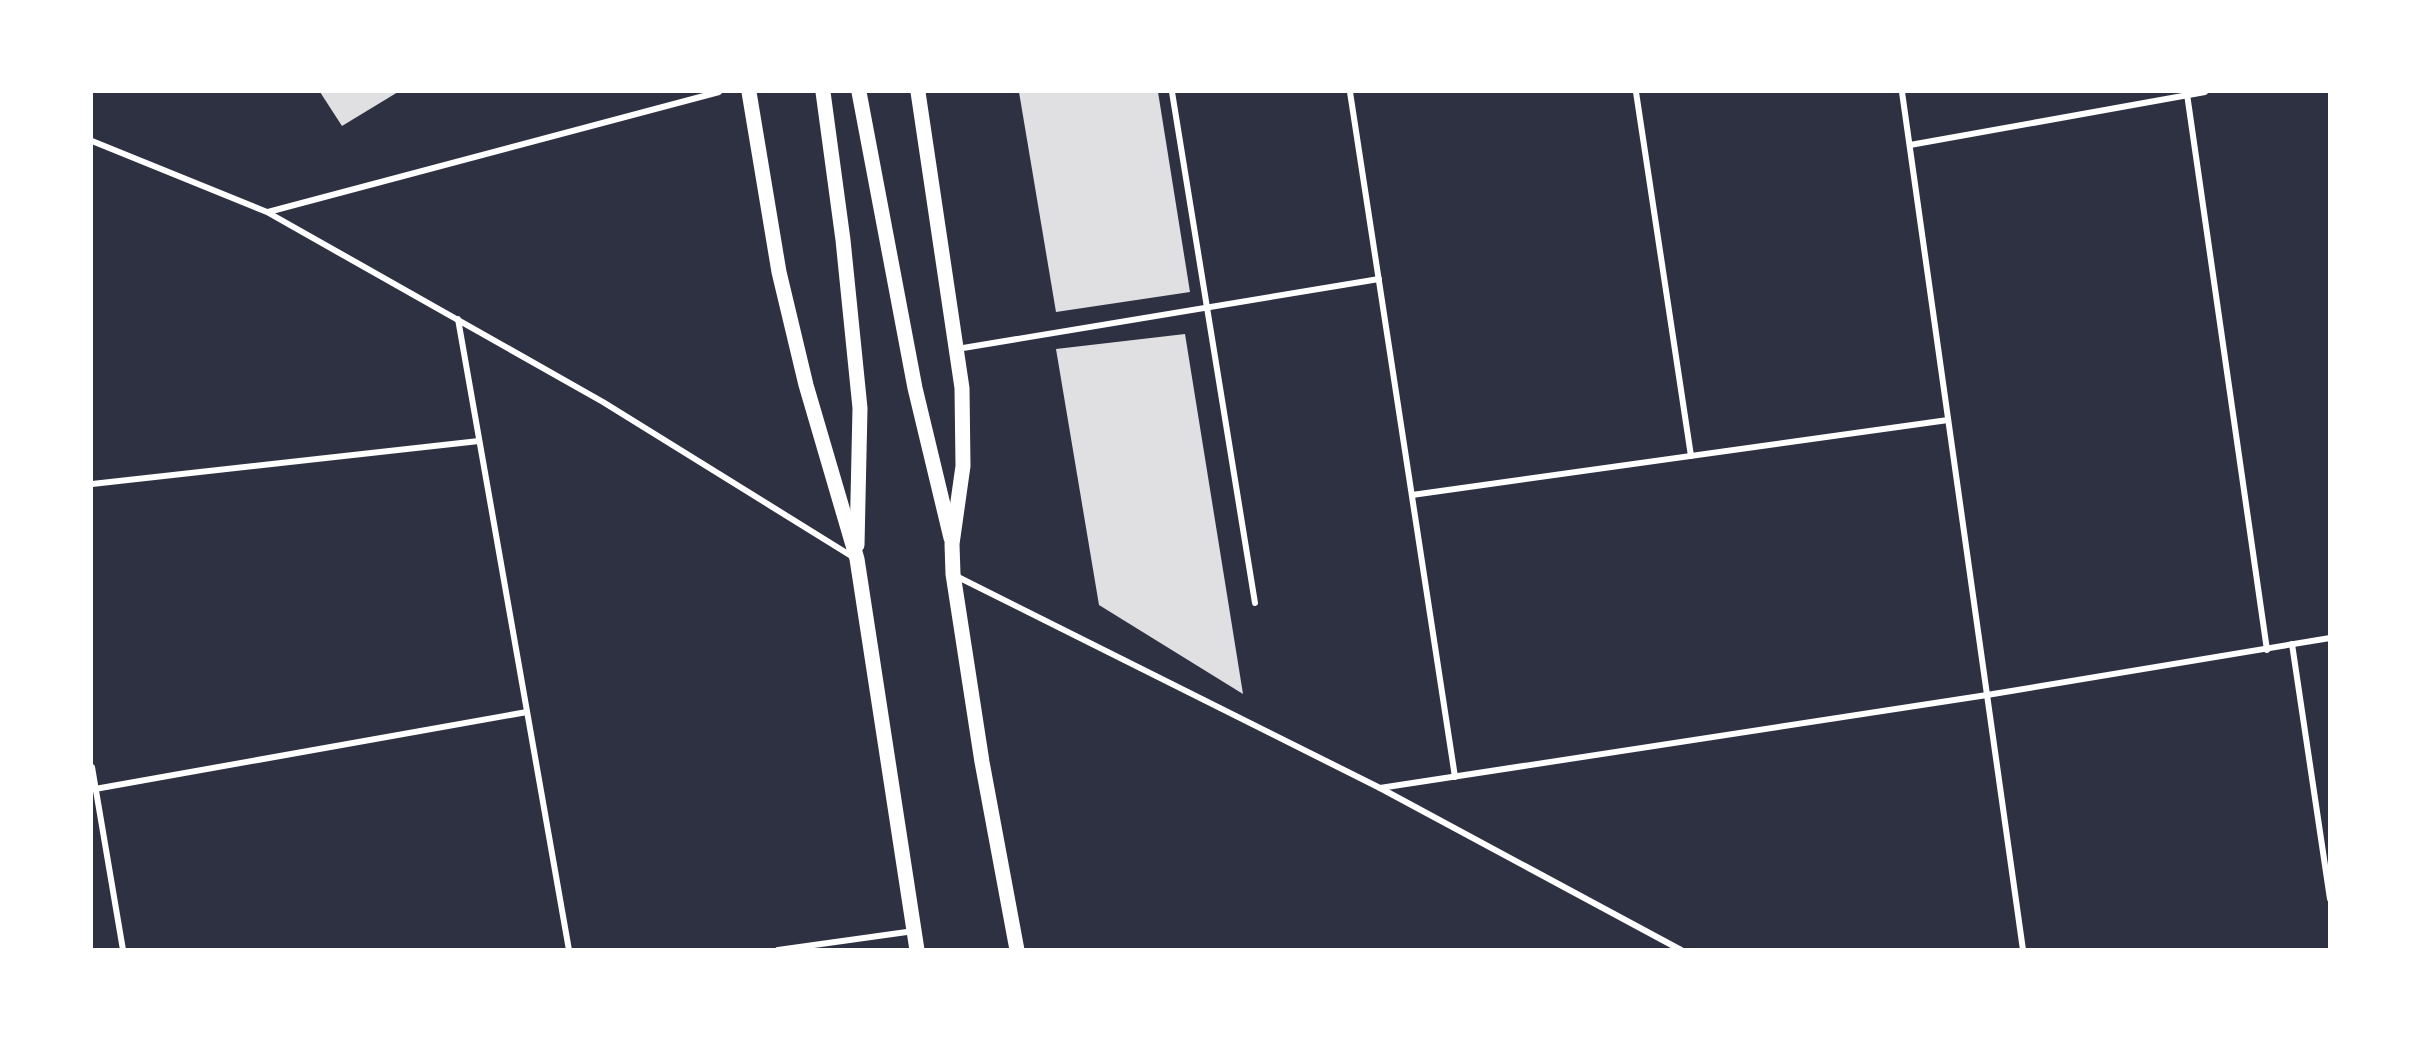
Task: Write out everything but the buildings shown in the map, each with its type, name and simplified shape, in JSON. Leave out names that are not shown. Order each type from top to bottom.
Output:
[{"type":"main road","points":[[749,92],[779,272],[806,385],[857,559],[916,950]]},
{"type":"main road","points":[[823,92],[843,240],[860,408],[857,559]]},
{"type":"main road","points":[[859,92],[915,388],[952,544],[954,574],[982,762],[1017,950]]},
{"type":"main road","points":[[918,92],[962,388],[963,466],[952,544]]},
{"type":"street","points":[[267,212],[719,92]]},
{"type":"street","points":[[1172,92],[1255,603]]},
{"type":"street","points":[[1350,92],[1455,777]]},
{"type":"street","points":[[1636,92],[1691,456]]},
{"type":"street","points":[[1902,92],[2023,950]]},
{"type":"street","points":[[1910,145],[2205,92]]},
{"type":"street","points":[[2187,94],[2268,650]]},
{"type":"street","points":[[92,141],[267,212],[603,402],[857,559]]},
{"type":"street","points":[[957,349],[1379,279]]},
{"type":"street","points":[[458,319],[569,950]]},
{"type":"street","points":[[1412,495],[1948,420]]},
{"type":"street","points":[[92,484],[480,441]]},
{"type":"street","points":[[954,574],[1380,788],[1681,950]]},
{"type":"street","points":[[1380,788],[1987,695],[2330,638]]},
{"type":"street","points":[[2292,644],[2330,899]]},
{"type":"street","points":[[95,789],[527,712]]},
{"type":"street","points":[[92,767],[123,950]]},
{"type":"street","points":[[778,950],[914,931]]}]
